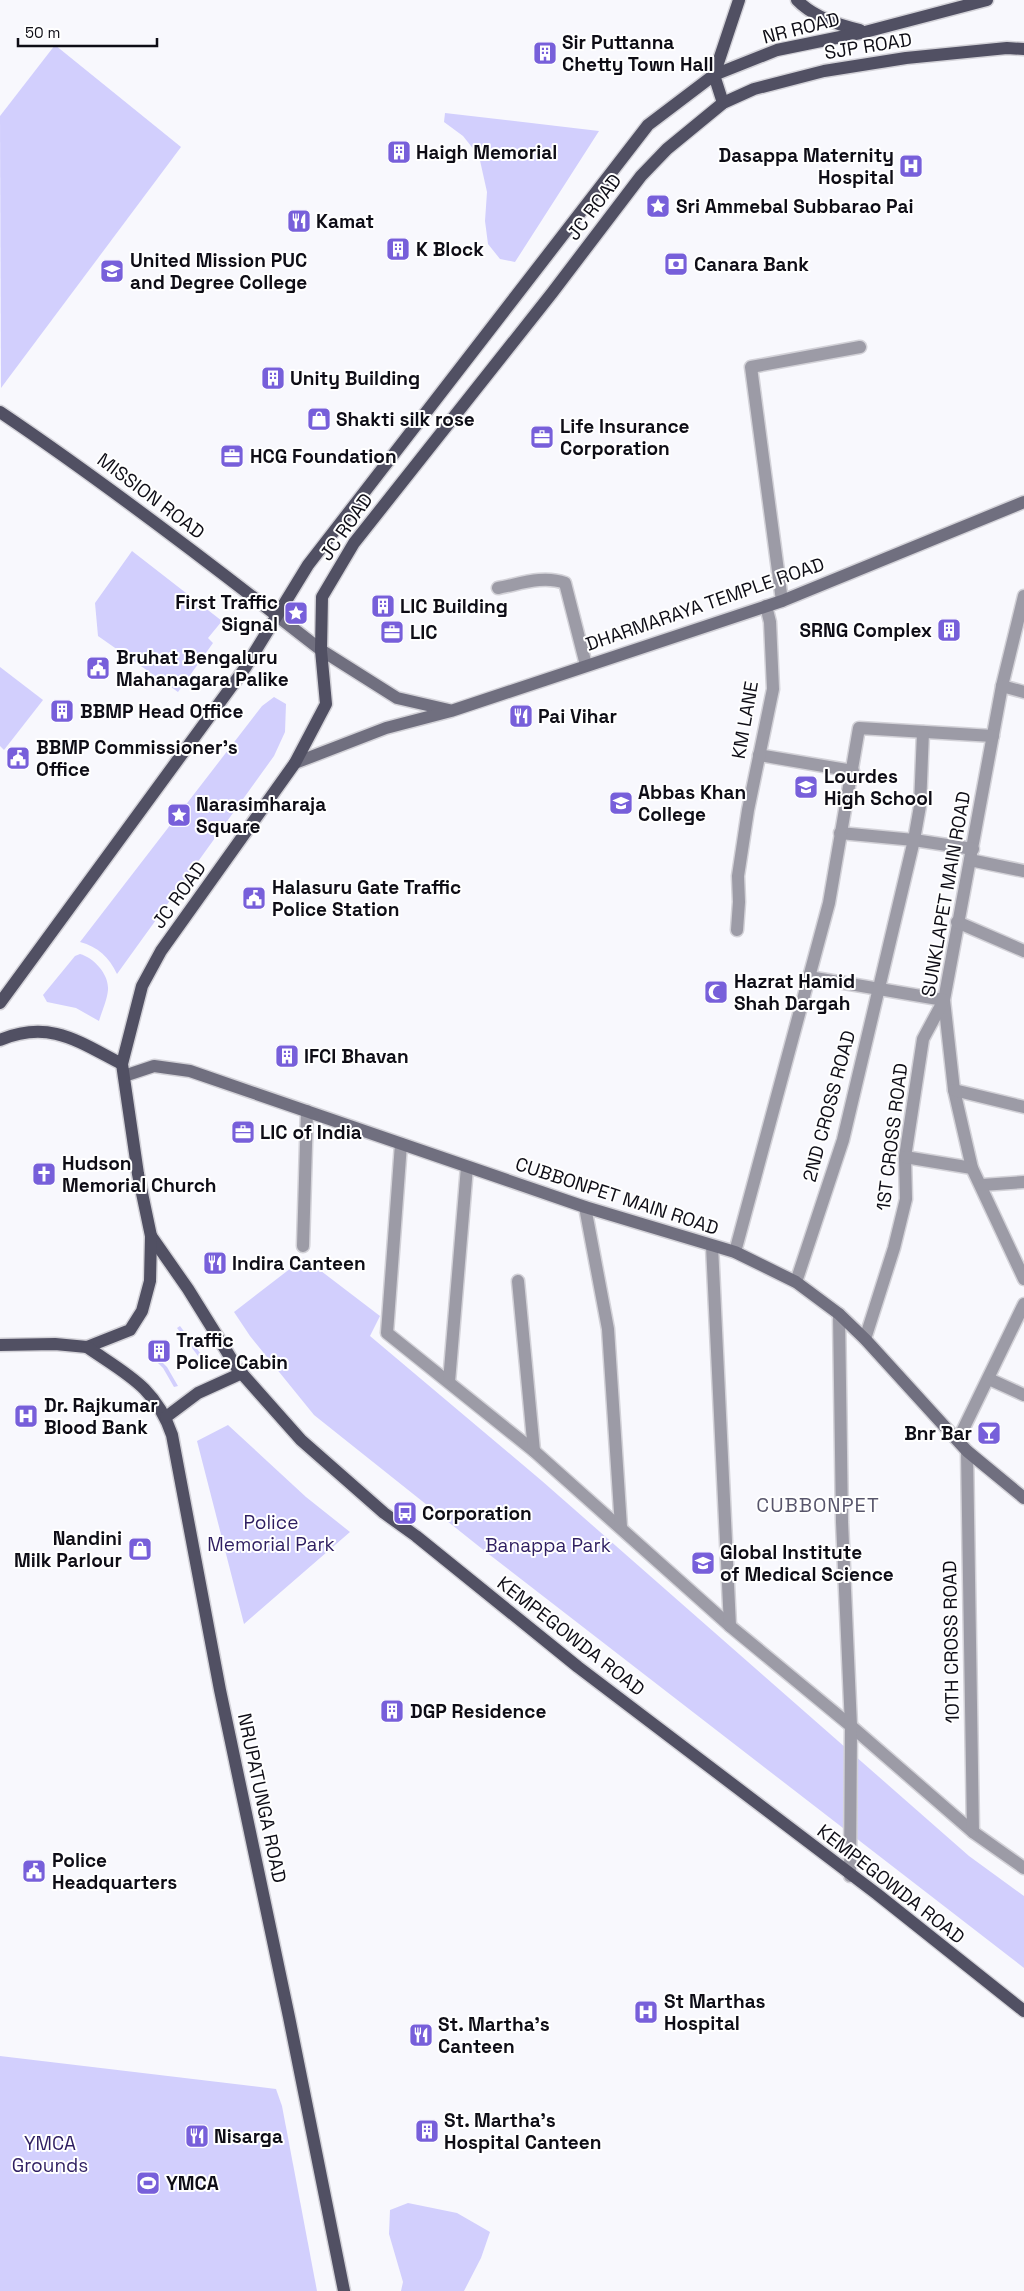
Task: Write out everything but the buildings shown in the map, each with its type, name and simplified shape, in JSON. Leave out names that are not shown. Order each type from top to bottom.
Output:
[{"type":"main road","points":[[723,103],[714,76],[739,0]]},
{"type":"main road","points":[[797,0],[804,7],[824,18],[842,26],[864,32]]},
{"type":"main road","name":"NR ROAD","points":[[714,76],[777,50],[864,32],[987,0]]},
{"type":"main road","name":"SJP ROAD","points":[[723,103],[754,89],[824,71],[906,58],[1008,48],[1024,49]]},
{"type":"main road","name":"JC ROAD","points":[[0,1003],[246,668],[276,615],[308,565],[648,124],[714,76]]},
{"type":"main road","name":"JC ROAD","points":[[123,1070],[142,986],[161,951],[295,762],[326,704],[322,650],[322,597],[354,543],[546,301],[642,176],[667,150],[723,103]]},
{"type":"main road","name":"MISSION ROAD","points":[[0,412],[67,458],[276,615]]},
{"type":"main road","points":[[0,1040],[37,1031],[57,1032],[123,1070],[138,1174],[151,1236],[150,1281],[142,1311],[136,1324],[130,1330],[87,1348],[55,1344],[0,1345]]},
{"type":"main road","name":"KEMPEGOWDA ROAD","points":[[151,1236],[242,1373],[301,1440],[384,1513],[416,1536],[605,1688],[1024,2011]]},
{"type":"main road","name":"NRUPATUNGA ROAD","points":[[87,1348],[143,1385],[166,1417],[172,1435],[220,1690],[289,2017],[344,2291]]},
{"type":"main road","points":[[166,1417],[198,1394],[242,1373]]},
{"type":"street","points":[[782,601],[751,366],[860,347]]},
{"type":"street","name":"DHARMARAYA TEMPLE ROAD","points":[[295,762],[386,728],[451,711],[782,601],[1024,502]]},
{"type":"street","points":[[498,588],[537,580],[556,580],[565,583],[586,665]]},
{"type":"street","name":"SUNKLAPET MAIN ROAD","points":[[1024,596],[1002,686],[944,1000],[954,1090],[972,1168],[982,1185],[1024,1279]]},
{"type":"street","name":"KM LANE","points":[[736,930],[740,902],[738,876],[748,810],[773,689],[770,622],[766,606]]},
{"type":"street","points":[[276,615],[322,650],[397,698],[451,711]]},
{"type":"street","points":[[1002,686],[1024,692]]},
{"type":"street","points":[[734,1252],[829,903],[859,728],[993,736]]},
{"type":"street","name":"2ND CROSS ROAD","points":[[796,1282],[843,1140],[880,989],[920,806],[923,732]]},
{"type":"street","points":[[759,755],[853,771]]},
{"type":"street","points":[[840,833],[914,840],[971,854],[1024,871]]},
{"type":"street","points":[[957,922],[1024,951]]},
{"type":"street","points":[[809,977],[944,1000]]},
{"type":"street","name":"1ST CROSS ROAD","points":[[866,1339],[894,1248],[906,1199],[905,1156],[923,1039],[944,1000]]},
{"type":"street","name":"CUBBONPET MAIN ROAD","points":[[123,1070],[154,1066],[190,1071],[585,1207],[734,1252],[796,1282],[839,1314],[866,1339],[968,1451],[1024,1498]]},
{"type":"street","points":[[954,1090],[1024,1107]]},
{"type":"street","points":[[302,1246],[307,1111]]},
{"type":"street","points":[[401,1144],[387,1333],[534,1451],[730,1626],[851,1726],[973,1832],[1024,1868]]},
{"type":"street","points":[[905,1156],[972,1168]]},
{"type":"street","points":[[449,1382],[467,1167]]},
{"type":"street","points":[[982,1185],[1024,1182]]},
{"type":"street","points":[[585,1207],[608,1329],[621,1527]]},
{"type":"street","points":[[712,1246],[730,1626]]},
{"type":"street","points":[[518,1281],[534,1451]]},
{"type":"street","points":[[958,1440],[1024,1304]]},
{"type":"street","points":[[839,1314],[842,1522],[851,1726],[850,1876]]},
{"type":"street","points":[[989,1379],[1024,1395]]},
{"type":"street","name":"10TH CROSS ROAD","points":[[968,1451],[973,1832]]},
{"type":"green space","points":[[55,45],[181,147],[1,388],[0,116]]},
{"type":"green space","points":[[445,113],[599,131],[515,262],[500,259],[488,244],[485,221],[487,192],[479,156],[463,136],[444,122]]},
{"type":"green space","points":[[132,551],[222,621],[208,638],[213,643],[178,692],[98,636],[95,603]]},
{"type":"green space","points":[[0,667],[43,700],[4,750],[0,746]]},
{"type":"green space","points":[[274,697],[286,704],[285,732],[274,756],[117,974],[102,954],[80,942],[262,706]]},
{"type":"green space","points":[[80,954],[90,959],[100,968],[108,984],[106,1002],[99,1021],[76,1008],[47,1002],[43,995],[75,956]]},
{"type":"green space","name":"Banappa Park","points":[[304,1258],[380,1316],[370,1336],[542,1481],[969,1856],[1024,1896],[1024,1968],[486,1552],[314,1415],[250,1336],[234,1312]]},
{"type":"green space","points":[[180,1326],[209,1365],[207,1368],[177,1328]]},
{"type":"green space","points":[[152,1352],[167,1367],[178,1386],[174,1387],[163,1368],[150,1355]]},
{"type":"green space","name":"Police Memorial Park","points":[[228,1425],[306,1497],[350,1532],[244,1624],[197,1441]]},
{"type":"green space","name":"YMCA","points":[[0,2056],[276,2089],[282,2106],[317,2291],[0,2291]]},
{"type":"green space","points":[[408,2203],[457,2213],[490,2232],[481,2258],[464,2291],[401,2291],[403,2282],[389,2234],[390,2210]]},
{"type":"place","name":"Sir Puttanna Chetty Town Hall","points":[[545,53]]},
{"type":"place","name":"Haigh Memorial","points":[[399,152]]},
{"type":"place","name":"Dasappa Maternity Hospital","points":[[911,166]]},
{"type":"place","name":"Sri Ammebal Subbarao Pai","points":[[658,206]]},
{"type":"place","name":"Kamat","points":[[299,221]]},
{"type":"place","name":"K Block","points":[[398,249]]},
{"type":"place","name":"Canara Bank","points":[[676,264]]},
{"type":"place","name":"United Mission PUC and Degree College","points":[[112,271]]},
{"type":"place","name":"Unity Building","points":[[273,378]]},
{"type":"place","name":"Shakti silk rose","points":[[319,419]]},
{"type":"place","name":"Life Insurance Corporation","points":[[542,437]]},
{"type":"place","name":"HCG Foundation","points":[[232,456]]},
{"type":"place","name":"LIC Building","points":[[383,606]]},
{"type":"place","name":"First Traffic Signal","points":[[296,613]]},
{"type":"place","name":"SRNG Complex","points":[[949,630]]},
{"type":"place","name":"LIC","points":[[392,632]]},
{"type":"place","name":"Bruhat Bengaluru Mahanagara Palike","points":[[98,668]]},
{"type":"place","name":"BBMP Head Office","points":[[62,711]]},
{"type":"place","name":"Pai Vihar","points":[[521,716]]},
{"type":"place","name":"BBMP Commissioner's Office","points":[[18,758]]},
{"type":"place","name":"Lourdes High School","points":[[806,787]]},
{"type":"place","name":"Abbas Khan College","points":[[621,803]]},
{"type":"place","name":"Narasimharaja Square","points":[[179,815]]},
{"type":"place","name":"Halasuru Gate Traffic Police Station","points":[[254,898]]},
{"type":"place","name":"Hazrat Hamid Shah Dargah","points":[[716,992]]},
{"type":"place","name":"IFCI Bhavan","points":[[287,1056]]},
{"type":"place","name":"LIC of India","points":[[243,1132]]},
{"type":"place","name":"Hudson Memorial Church","points":[[44,1174]]},
{"type":"place","name":"Indira Canteen","points":[[215,1263]]},
{"type":"place","name":"Traffic Police Cabin","points":[[159,1351]]},
{"type":"place","name":"Dr. Rajkumar Blood Bank","points":[[26,1416]]},
{"type":"place","name":"Bnr Bar","points":[[989,1433]]},
{"type":"place","name":"Corporation","points":[[405,1513]]},
{"type":"place","name":"Nandini Milk Parlour","points":[[140,1549]]},
{"type":"place","name":"Global Institute of Medical Science","points":[[703,1563]]},
{"type":"place","name":"DGP Residence","points":[[392,1711]]},
{"type":"place","name":"Police Headquarters","points":[[34,1871]]},
{"type":"place","name":"St Marthas Hospital","points":[[646,2012]]},
{"type":"place","name":"St. Martha's Canteen","points":[[421,2035]]},
{"type":"place","name":"St. Martha's Hospital Canteen","points":[[427,2131]]},
{"type":"place","name":"Nisarga","points":[[197,2136]]},
{"type":"place","name":"YMCA","points":[[148,2183]]},
{"type":"district","name":"CUBBONPET","points":[[818,1505]]},
{"type":"park label","name":"YMCA Grounds","points":[[50,2154]]}]
